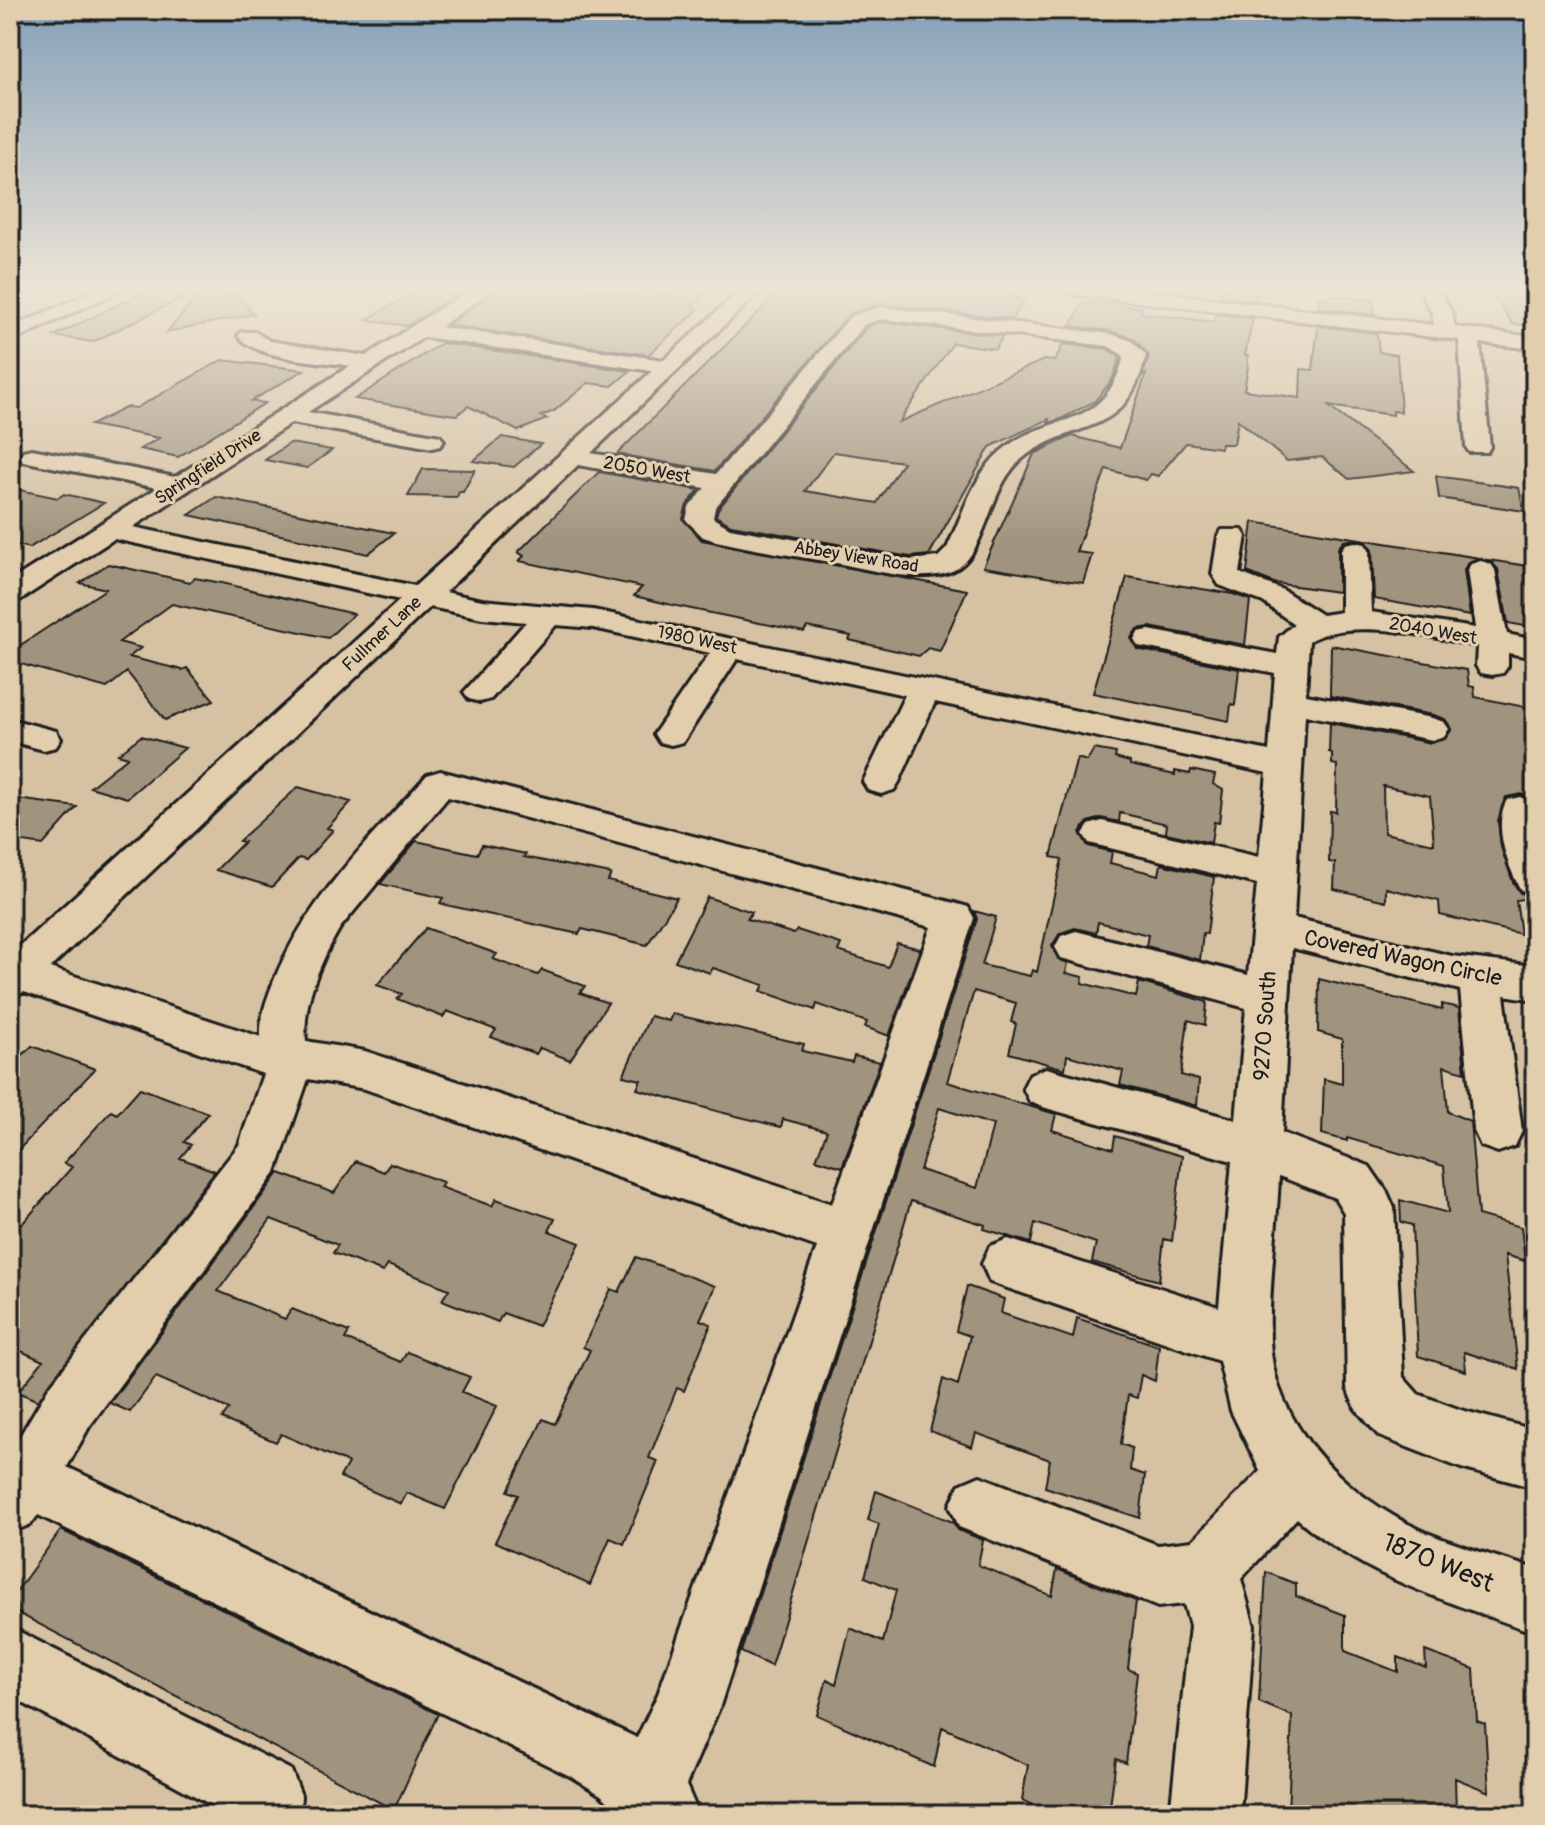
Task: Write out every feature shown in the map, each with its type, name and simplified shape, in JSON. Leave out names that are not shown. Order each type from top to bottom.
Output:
[{"type":"street","name":"Springfield Drive","points":[[10,594],[354,373]]},
{"type":"street","name":"Fullmer Lane","points":[[14,976],[662,373]]},
{"type":"street","points":[[722,483],[815,373]]},
{"type":"street","name":"Abbey View Road","points":[[722,483],[702,507],[699,520],[713,531],[910,568],[948,563],[959,551],[1004,461],[1024,445],[1092,418],[1117,399],[1129,373]]},
{"type":"street","points":[[1472,373],[1471,396],[1478,447]]},
{"type":"street","points":[[288,416],[432,441]]},
{"type":"street","points":[[32,456],[179,485]]},
{"type":"street","name":"2050 West","points":[[572,457],[722,483]]},
{"type":"street","name":"1980 West","points":[[110,530],[482,609],[593,619],[1282,765]]},
{"type":"street","points":[[1232,536],[1226,574],[1229,579],[1333,621],[1355,550]]},
{"type":"street","points":[[1385,647],[1493,666],[1493,642],[1481,570]]},
{"type":"street","points":[[480,692],[549,614]]},
{"type":"street","name":"2040 West","points":[[1333,621],[1535,649]]},
{"type":"street","name":"9270 South","points":[[1287,1463],[1252,1394],[1243,1342],[1288,683],[1294,637],[1333,621]]},
{"type":"street","points":[[1149,639],[1432,729]]},
{"type":"street","points":[[671,734],[730,647]]},
{"type":"street","points":[[881,782],[924,689]]},
{"type":"street","points":[[10,730],[44,739]]},
{"type":"street","points":[[440,783],[954,918],[656,1803],[633,1776],[594,1752],[19,1491],[69,1407],[259,1157],[284,1085],[282,1025],[285,1009],[316,932],[440,783]]},
{"type":"street","points":[[1520,809],[1524,856],[1535,880]]},
{"type":"street","points":[[1102,834],[1275,875]]},
{"type":"street","name":"Covered Wagon Circle","points":[[1272,928],[1480,977],[1535,983]]},
{"type":"street","points":[[1076,947],[1267,997]]},
{"type":"street","points":[[14,976],[255,1055],[365,1070],[847,1233]]},
{"type":"street","points":[[1480,977],[1498,1131]]},
{"type":"street","points":[[1046,1088],[1257,1147],[1317,1166],[1352,1182],[1369,1208],[1375,1388],[1399,1416],[1461,1439],[1535,1459]]},
{"type":"street","points":[[1008,1264],[1243,1342]]},
{"type":"street","points":[[980,1506],[1158,1576],[1207,1570],[1287,1463]]},
{"type":"street","name":"1870 West","points":[[1287,1463],[1346,1519],[1402,1553],[1535,1601]]},
{"type":"street","points":[[1205,1815],[1222,1626],[1207,1570]]},
{"type":"street","points":[[10,1660],[266,1795],[265,1815]]},
{"type":"building","points":[[198,373],[299,373],[251,401],[265,403],[178,457],[140,449],[159,438],[91,425],[127,407],[136,408]]},
{"type":"building","points":[[395,373],[627,373],[612,386],[588,383],[554,411],[541,416],[547,419],[518,431],[468,406],[457,415],[355,399]]},
{"type":"building","points":[[698,373],[799,373],[715,471],[617,454]]},
{"type":"building","points":[[829,373],[932,373],[899,422],[1013,373],[1114,373],[1095,401],[1061,419],[1048,423],[1049,419],[990,447],[929,555],[910,557],[731,525],[716,516],[718,509]],"holes":[[[834,452],[903,462],[877,503],[805,491]]]},
{"type":"building","points":[[1143,373],[1247,373],[1244,390],[1300,398],[1301,373],[1398,373],[1401,412],[1393,411],[1393,415],[1328,406],[1414,471],[1349,479],[1322,457],[1287,461],[1238,420],[1234,444],[1221,444],[1220,448],[1186,443],[1158,476],[1151,474],[1146,480],[1106,469],[1076,552],[1092,554],[1083,583],[983,567],[1034,454],[1072,436],[1120,448],[1146,374],[1142,376]]},
{"type":"building","points":[[502,437],[541,444],[514,467],[473,461]]},
{"type":"building","points":[[290,443],[332,450],[307,468],[265,460]]},
{"type":"building","points":[[423,469],[475,470],[457,497],[408,496]]},
{"type":"building","points":[[599,472],[699,490],[687,505],[683,519],[702,540],[967,590],[940,651],[928,648],[919,656],[849,640],[851,636],[807,627],[804,632],[634,596],[642,587],[519,561],[524,556],[518,552]]},
{"type":"building","points":[[1436,476],[1519,488],[1524,511],[1439,498]]},
{"type":"building","points":[[10,488],[58,498],[64,494],[104,503],[29,548],[10,543]]},
{"type":"building","points":[[216,497],[394,533],[368,554],[189,515]]},
{"type":"building","points":[[1253,522],[1479,558],[1468,562],[1464,570],[1470,616],[1374,599],[1372,550],[1366,541],[1356,539],[1344,541],[1338,548],[1338,592],[1274,583],[1247,572]]},
{"type":"building","points":[[1488,560],[1535,567],[1535,628],[1508,623],[1498,569]]},
{"type":"building","points":[[108,564],[190,582],[195,578],[222,583],[354,614],[328,638],[172,604],[119,642],[141,648],[129,657],[182,670],[187,668],[214,700],[165,720],[127,672],[107,688],[10,661],[10,652],[106,589],[80,583]]},
{"type":"building","points":[[1127,577],[1233,594],[1250,600],[1245,645],[1150,627],[1137,629],[1131,638],[1137,649],[1239,669],[1235,705],[1231,704],[1229,721],[1093,693]]},
{"type":"building","points":[[1331,645],[1467,670],[1469,686],[1474,687],[1475,697],[1535,709],[1535,801],[1521,794],[1506,797],[1498,821],[1501,847],[1513,882],[1520,893],[1535,897],[1516,900],[1521,934],[1440,915],[1439,901],[1386,888],[1386,901],[1334,889],[1335,863],[1329,862],[1330,811],[1336,812],[1337,765],[1332,764],[1332,753],[1329,752],[1330,723],[1431,743],[1445,739],[1452,729],[1445,719],[1433,715],[1330,696]],"holes":[[[1383,786],[1430,796],[1434,844],[1384,833]]]},
{"type":"building","points":[[141,736],[185,748],[127,798],[90,787],[128,757],[118,754]]},
{"type":"building","points":[[1094,749],[1116,753],[1115,758],[1130,762],[1130,765],[1175,775],[1175,771],[1190,774],[1191,770],[1215,775],[1213,784],[1223,790],[1219,823],[1214,822],[1211,843],[1166,833],[1167,824],[1120,813],[1119,822],[1101,818],[1088,822],[1080,832],[1088,846],[1112,852],[1110,863],[1159,875],[1161,864],[1214,877],[1207,934],[1203,933],[1200,960],[1146,946],[1148,935],[1098,922],[1096,933],[1075,928],[1060,933],[1052,946],[1058,959],[1068,963],[1066,973],[1083,977],[1082,983],[1136,997],[1139,982],[1207,1002],[1205,1025],[1188,1020],[1181,1075],[1199,1080],[1197,1106],[1120,1085],[1123,1071],[1067,1055],[1065,1069],[1009,1053],[1016,1024],[1011,1022],[1016,1003],[974,991],[947,1082],[1056,1114],[1052,1130],[1113,1149],[1115,1136],[1182,1156],[1172,1241],[1164,1239],[1159,1281],[1092,1262],[1096,1243],[1035,1223],[1031,1243],[911,1201],[771,1666],[741,1652],[977,919],[974,911],[996,917],[982,965],[1030,976],[1032,970],[1037,972],[1062,859],[1051,857],[1077,758],[1087,761]],"holes":[[[939,1108],[993,1125],[977,1188],[920,1170]]]},
{"type":"building","points":[[298,787],[351,802],[327,828],[333,830],[306,860],[299,858],[272,887],[216,870],[244,842],[239,841]]},
{"type":"building","points":[[10,798],[77,807],[43,845],[10,840]]},
{"type":"building","points":[[416,841],[477,854],[482,845],[526,854],[524,857],[611,874],[608,881],[677,898],[647,945],[582,929],[579,934],[446,905],[440,903],[443,898],[380,884]]},
{"type":"building","points":[[707,897],[752,912],[747,919],[794,934],[797,930],[841,944],[838,951],[888,967],[897,943],[920,949],[889,1036],[865,1027],[867,1022],[817,1004],[815,1010],[761,991],[764,985],[713,968],[710,973],[675,961]]},
{"type":"building","points":[[426,928],[497,954],[493,959],[538,975],[542,970],[585,986],[580,993],[608,1003],[570,1060],[540,1048],[536,1054],[491,1037],[496,1030],[447,1011],[443,1017],[397,999],[402,994],[377,985]]},
{"type":"building","points":[[1319,979],[1442,1010],[1442,1004],[1459,1008],[1465,1072],[1444,1066],[1448,1112],[1470,1121],[1478,1215],[1521,1227],[1525,1261],[1505,1255],[1518,1369],[1464,1352],[1466,1371],[1418,1356],[1412,1225],[1401,1222],[1400,1200],[1448,1213],[1444,1166],[1347,1138],[1347,1141],[1322,1134],[1324,1079],[1342,1084],[1342,1039],[1318,1032]]},
{"type":"building","points":[[672,1014],[804,1044],[802,1051],[852,1062],[854,1056],[880,1062],[842,1167],[816,1159],[827,1131],[783,1119],[781,1127],[637,1089],[641,1080],[623,1076],[650,1016],[669,1021]]},
{"type":"building","points":[[32,1046],[95,1069],[10,1159],[10,1067]]},
{"type":"building","points":[[140,1088],[208,1113],[184,1142],[191,1145],[180,1158],[215,1171],[38,1401],[18,1392],[43,1361],[10,1346],[10,1219],[22,1224],[72,1167],[64,1163],[111,1111],[117,1114]]},
{"type":"building","points":[[356,1161],[384,1172],[390,1163],[443,1182],[440,1187],[492,1206],[496,1199],[555,1219],[549,1231],[580,1243],[538,1326],[503,1313],[498,1322],[442,1300],[449,1289],[388,1265],[383,1272],[333,1253],[338,1245],[271,1219],[218,1291],[285,1319],[292,1309],[349,1332],[345,1339],[401,1362],[407,1352],[470,1377],[462,1392],[497,1406],[445,1509],[407,1493],[401,1504],[340,1477],[348,1463],[281,1434],[276,1442],[222,1419],[229,1409],[156,1377],[130,1412],[110,1403],[279,1173],[334,1193]]},
{"type":"building","points":[[636,1257],[715,1286],[700,1320],[711,1324],[684,1391],[677,1388],[649,1458],[658,1461],[624,1544],[610,1538],[590,1585],[495,1542],[518,1495],[508,1491],[543,1419],[555,1424],[590,1350],[583,1347],[611,1289],[619,1292]]},
{"type":"building","points":[[967,1286],[1004,1299],[1001,1313],[1073,1338],[1077,1318],[1159,1346],[1155,1381],[1141,1375],[1137,1398],[1128,1395],[1121,1444],[1132,1448],[1130,1470],[1145,1475],[1140,1518],[1045,1487],[1050,1460],[976,1433],[972,1447],[930,1431],[943,1379],[958,1385],[970,1336],[956,1331]]},
{"type":"building","points":[[876,1491],[953,1522],[958,1530],[983,1540],[978,1565],[1052,1596],[1057,1569],[1136,1601],[1128,1669],[1137,1673],[1126,1763],[1116,1759],[1109,1815],[1055,1815],[1022,1800],[1028,1765],[942,1727],[934,1767],[817,1715],[827,1679],[836,1684],[850,1628],[883,1642],[896,1590],[865,1577],[879,1524],[868,1520]]},
{"type":"building","points":[[61,1530],[438,1714],[394,1810],[10,1609],[10,1600]]},
{"type":"building","points":[[1266,1572],[1296,1584],[1296,1596],[1345,1615],[1345,1651],[1398,1672],[1398,1657],[1426,1668],[1425,1651],[1474,1669],[1477,1721],[1485,1724],[1489,1792],[1455,1778],[1456,1815],[1288,1815],[1292,1716],[1259,1702]]}]
